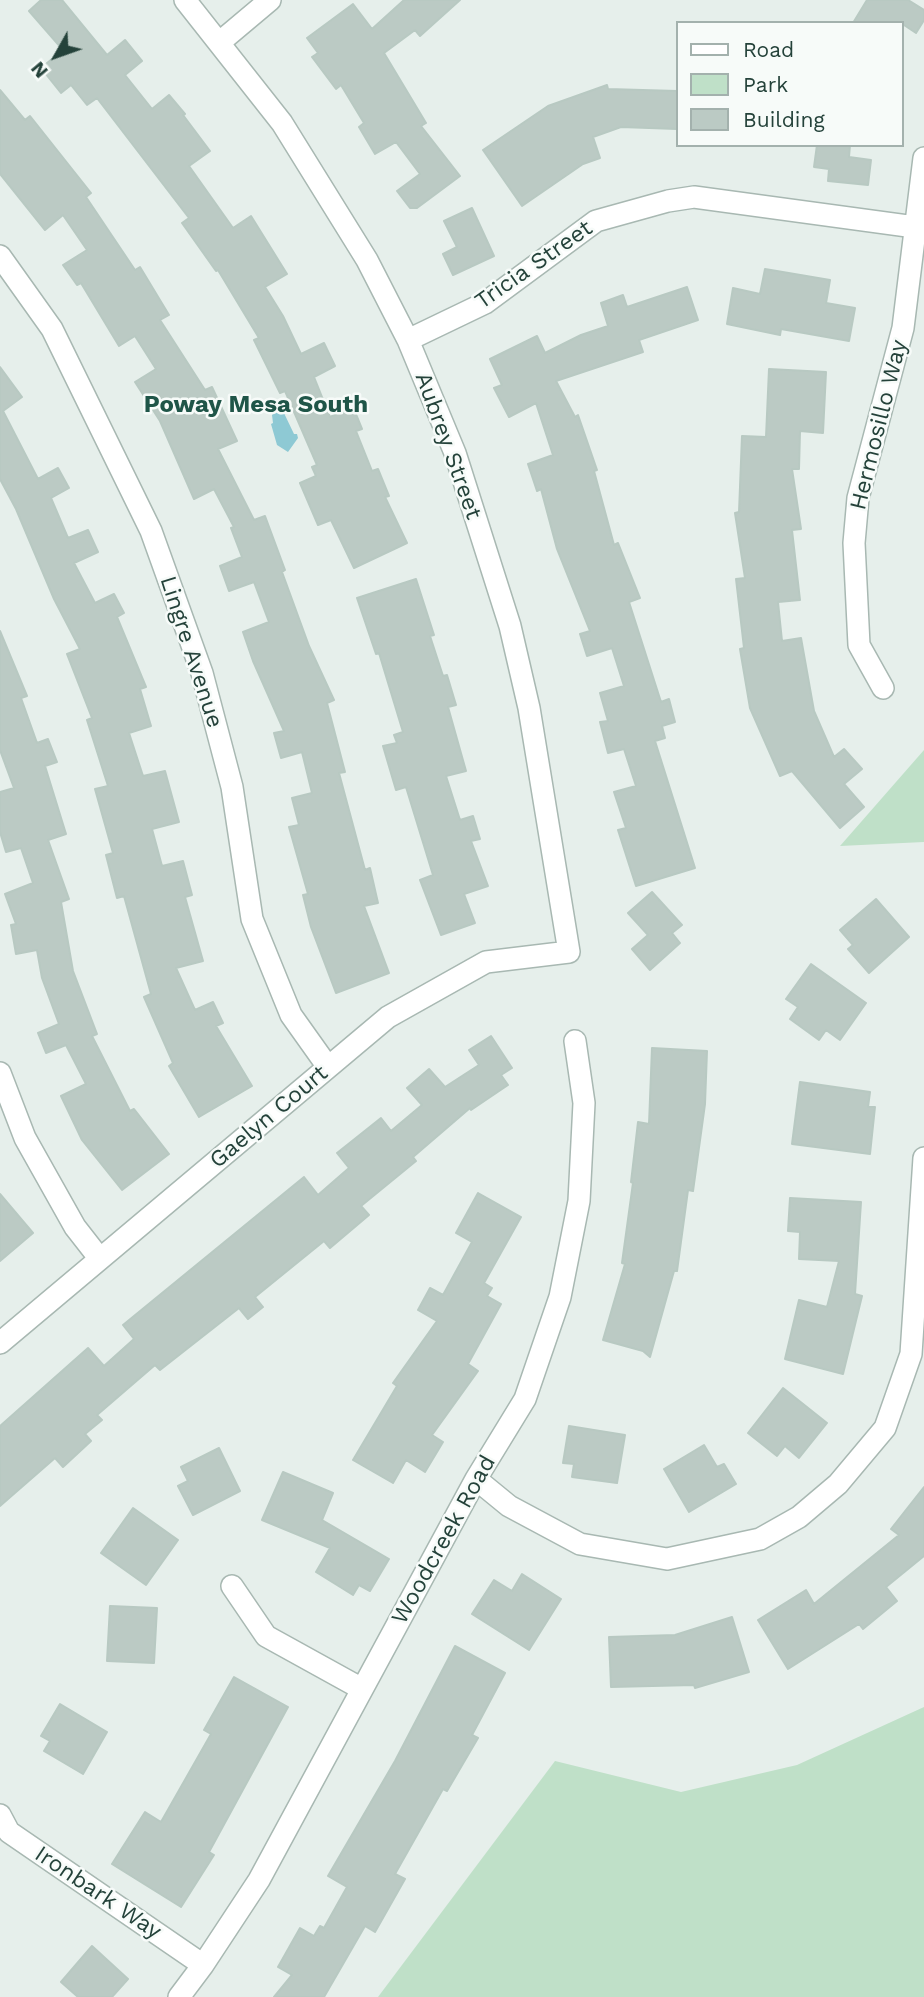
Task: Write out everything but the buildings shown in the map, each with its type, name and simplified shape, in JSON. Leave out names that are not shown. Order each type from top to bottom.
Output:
[{"type":"street","name":"Aubrey Street","points":[[185,0],[282,122],[367,260],[408,340],[455,453],[510,626],[528,708],[569,953]]},
{"type":"street","points":[[220,42],[270,0]]},
{"type":"street","name":"Hermosillo Way","points":[[883,688],[859,645],[854,543],[858,498],[903,328],[924,158]]},
{"type":"street","name":"Tricia Street","points":[[408,340],[485,303],[596,221],[668,201],[694,197],[915,227]]},
{"type":"street","name":"Lingre Avenue","points":[[0,256],[52,329],[151,531],[202,673],[232,787],[252,919],[291,1015],[328,1067]]},
{"type":"street","name":"Gaelyn Court","points":[[0,1343],[388,1017],[486,962],[569,953]]},
{"type":"street","name":"Woodcreek Road","points":[[179,1997],[259,1880],[476,1479],[525,1399],[560,1297],[579,1201],[584,1103],[575,1041]]},
{"type":"street","points":[[0,1073],[25,1138],[75,1227],[100,1259]]},
{"type":"street","points":[[476,1479],[509,1506],[580,1544],[667,1559],[760,1539],[799,1517],[838,1485],[885,1428],[911,1354],[924,1158]]},
{"type":"street","points":[[232,1586],[265,1636],[362,1689]]},
{"type":"street","name":"Ironbark Way","points":[[0,1815],[9,1832],[203,1965]]},
{"type":"green space","points":[[924,750],[924,842],[840,846]]},
{"type":"green space","points":[[924,1707],[924,1997],[378,1997],[555,1761],[681,1792],[797,1765]]},
{"type":"water","points":[[275,411],[283,411],[294,434],[297,434],[298,438],[288,452],[277,445],[271,424]]},
{"type":"district","name":"Poway Mesa South","points":[[256,405]]}]
